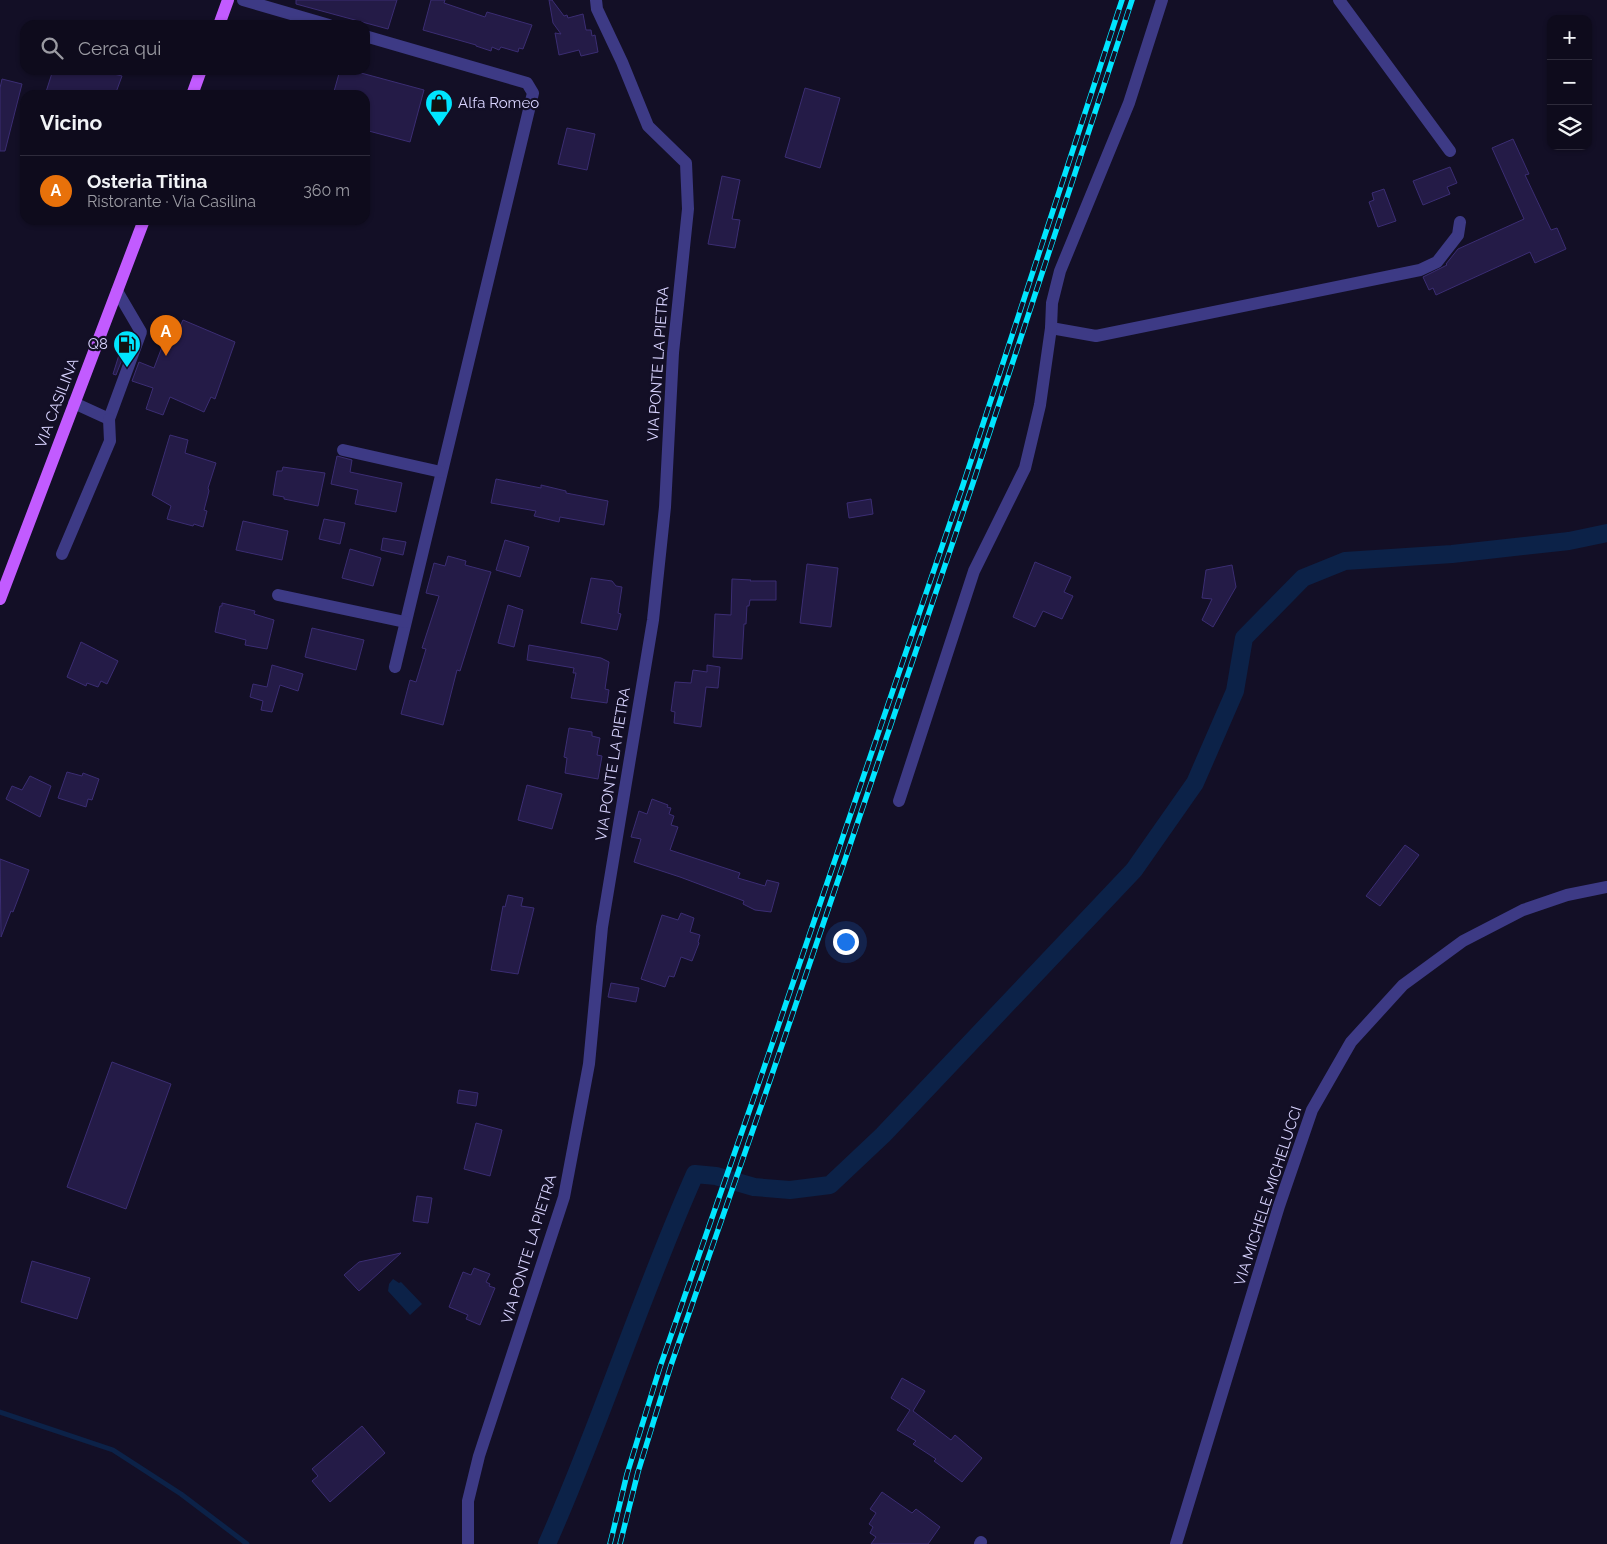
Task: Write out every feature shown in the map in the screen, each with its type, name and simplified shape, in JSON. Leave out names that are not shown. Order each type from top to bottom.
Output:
[{"type":"main road","points":[[220,20],[228,0]]},
{"type":"main road","points":[[194,90],[199,75]]},
{"type":"main road","name":"VIA CASILINA","points":[[0,599],[142,225]]},
{"type":"street","points":[[243,0],[312,20]]},
{"type":"street","name":"VIA PONTE LA PIETRA","points":[[468,1544],[468,1501],[479,1456],[564,1196],[589,1064],[602,927],[653,620],[666,506],[673,353],[688,209],[686,163],[648,126],[622,62],[597,10],[596,0]]},
{"type":"street","points":[[898,800],[974,571],[1025,468],[1040,404],[1051,328],[1052,303],[1060,271],[1129,103],[1162,0]]},
{"type":"street","points":[[1339,0],[1450,151]]},
{"type":"street","points":[[370,37],[527,83],[533,93],[395,667]]},
{"type":"street","points":[[1051,328],[1096,336],[1420,270],[1437,262],[1458,235],[1460,222]]},
{"type":"street","points":[[62,554],[110,442],[109,418],[141,332],[117,291]]},
{"type":"street","points":[[74,403],[109,418]]},
{"type":"street","points":[[343,450],[441,472]]},
{"type":"street","points":[[278,595],[406,622]]},
{"type":"street","name":"VIA MICHELE MICHELUCCI","points":[[1176,1544],[1279,1206],[1312,1110],[1352,1042],[1402,985],[1463,941],[1523,910],[1567,895],[1607,887]]},
{"type":"water","points":[[393,1279],[399,1283],[401,1282],[422,1304],[410,1315],[388,1291],[389,1284]]},
{"type":"building","points":[[296,0],[397,0],[388,29],[370,24],[370,20],[355,20],[296,4]]},
{"type":"building","points":[[431,0],[445,0],[444,3],[485,17],[487,12],[532,25],[523,49],[519,48],[518,52],[501,47],[499,50],[492,47],[491,51],[423,30]]},
{"type":"building","points":[[549,0],[552,0],[564,16],[567,15],[568,18],[583,14],[586,30],[591,30],[592,36],[595,35],[598,52],[581,56],[579,50],[559,55],[555,33],[561,34],[553,23]]},
{"type":"building","points":[[51,75],[122,76],[117,90],[47,90]]},
{"type":"building","points":[[339,75],[368,75],[424,90],[410,142],[370,131],[370,90],[334,90]]},
{"type":"building","points":[[2,79],[22,84],[5,151],[0,151],[0,88]]},
{"type":"building","points":[[805,88],[840,98],[820,168],[785,157]]},
{"type":"building","points":[[567,128],[595,134],[587,170],[558,164]]},
{"type":"building","points":[[1513,139],[1529,174],[1525,175],[1551,230],[1557,228],[1566,249],[1535,263],[1530,252],[1436,295],[1433,288],[1429,290],[1423,277],[1447,265],[1458,249],[1524,219],[1492,148]]},
{"type":"building","points":[[1450,167],[1457,183],[1447,187],[1450,194],[1423,205],[1413,181]]},
{"type":"building","points":[[722,176],[740,180],[732,219],[740,220],[735,248],[708,244]]},
{"type":"building","points":[[1384,189],[1396,221],[1378,227],[1369,202],[1374,200],[1372,193]]},
{"type":"building","points":[[183,320],[235,342],[215,399],[211,397],[204,412],[170,397],[163,415],[146,409],[153,388],[132,381],[139,362],[154,368],[168,331],[176,335]]},
{"type":"building","points":[[119,355],[123,357],[116,375],[113,374]]},
{"type":"building","points":[[170,435],[188,440],[185,453],[216,463],[208,488],[209,491],[204,510],[207,511],[203,527],[167,519],[171,506],[152,495]]},
{"type":"building","points":[[337,456],[352,460],[350,472],[402,483],[396,512],[355,504],[358,490],[331,484]]},
{"type":"building","points":[[283,467],[325,473],[318,506],[273,495],[277,471],[282,471]]},
{"type":"building","points":[[496,479],[541,488],[541,485],[566,491],[566,493],[608,501],[604,525],[560,517],[559,522],[534,516],[536,511],[491,503]]},
{"type":"building","points":[[871,499],[873,514],[849,518],[847,503]]},
{"type":"building","points":[[324,519],[345,523],[340,544],[319,539]]},
{"type":"building","points":[[243,521],[288,531],[282,560],[236,550]]},
{"type":"building","points":[[383,538],[406,542],[403,555],[381,550]]},
{"type":"building","points":[[505,540],[529,547],[520,577],[496,570]]},
{"type":"building","points":[[350,549],[381,558],[373,586],[342,578]]},
{"type":"building","points":[[448,556],[466,561],[465,565],[491,572],[460,671],[457,670],[443,725],[401,714],[410,680],[416,682],[426,649],[422,648],[439,596],[426,593],[434,563],[445,566]]},
{"type":"building","points":[[1035,562],[1071,577],[1064,592],[1073,596],[1062,619],[1043,611],[1035,627],[1013,617]]},
{"type":"building","points":[[807,564],[838,568],[831,627],[800,623]]},
{"type":"building","points":[[1232,565],[1236,587],[1213,627],[1202,620],[1212,599],[1202,598],[1206,570]]},
{"type":"building","points":[[591,578],[612,581],[616,586],[622,587],[618,613],[621,614],[617,630],[581,623]]},
{"type":"building","points":[[732,579],[776,581],[776,600],[750,600],[749,606],[747,606],[742,659],[713,657],[715,614],[731,615]]},
{"type":"building","points":[[222,603],[255,611],[254,614],[274,620],[267,649],[245,645],[246,640],[215,632]]},
{"type":"building","points":[[508,605],[523,610],[514,647],[498,643]]},
{"type":"building","points":[[312,628],[364,640],[356,670],[305,657]]},
{"type":"building","points":[[81,642],[118,661],[107,684],[101,681],[98,687],[87,683],[86,686],[67,677]]},
{"type":"building","points":[[529,645],[601,658],[609,662],[605,689],[609,690],[607,703],[571,698],[576,673],[573,673],[574,668],[527,660]]},
{"type":"building","points":[[272,665],[303,674],[298,691],[280,685],[272,712],[261,710],[263,701],[250,697],[253,684],[267,687]]},
{"type":"building","points":[[707,665],[720,667],[718,688],[706,687],[701,727],[674,723],[675,712],[671,711],[675,682],[691,683],[693,670],[707,672]]},
{"type":"building","points":[[569,728],[592,732],[592,736],[600,738],[597,755],[602,756],[598,779],[565,773],[567,758],[564,757]]},
{"type":"building","points":[[67,772],[82,776],[83,773],[99,779],[92,800],[88,799],[86,807],[58,798]]},
{"type":"building","points":[[30,776],[51,786],[40,817],[6,799],[12,786],[22,790]]},
{"type":"building","points":[[527,785],[562,794],[552,829],[518,820]]},
{"type":"building","points":[[652,799],[671,808],[669,814],[674,816],[671,825],[678,827],[670,850],[740,873],[738,878],[765,886],[767,880],[779,883],[771,912],[755,910],[743,904],[744,901],[634,862],[641,839],[631,837],[639,811],[647,814]]},
{"type":"building","points":[[1405,845],[1419,855],[1380,906],[1366,896]]},
{"type":"building","points":[[0,859],[29,870],[1,937]]},
{"type":"building","points":[[508,895],[523,898],[521,906],[534,908],[518,974],[491,970],[503,906],[505,907]]},
{"type":"building","points":[[681,913],[694,918],[690,932],[700,935],[692,961],[681,957],[674,977],[669,976],[665,987],[641,979],[662,915],[678,920]]},
{"type":"building","points":[[611,983],[639,988],[636,1002],[608,997]]},
{"type":"building","points":[[112,1062],[171,1084],[126,1209],[67,1187]]},
{"type":"building","points":[[459,1090],[478,1093],[476,1106],[457,1103]]},
{"type":"building","points":[[476,1123],[502,1130],[490,1176],[464,1169]]},
{"type":"building","points":[[417,1196],[432,1198],[428,1223],[413,1221]]},
{"type":"building","points":[[401,1253],[359,1291],[344,1275],[359,1262]]},
{"type":"building","points":[[32,1261],[90,1278],[77,1319],[21,1302]]},
{"type":"building","points":[[474,1268],[490,1274],[486,1282],[490,1284],[489,1286],[495,1288],[480,1325],[466,1319],[468,1315],[449,1307],[463,1272],[471,1275]]},
{"type":"building","points":[[902,1378],[925,1391],[913,1411],[951,1440],[955,1435],[982,1458],[962,1482],[934,1461],[936,1459],[913,1444],[916,1441],[897,1430],[910,1410],[891,1398]]},
{"type":"building","points":[[362,1426],[385,1453],[330,1502],[312,1481],[318,1476],[312,1469]]},
{"type":"building","points":[[882,1492],[912,1513],[916,1509],[940,1527],[928,1544],[871,1544],[876,1537],[870,1533],[873,1527],[869,1524],[876,1513],[870,1509]]},
{"type":"waterway","points":[[547,1544],[695,1174],[716,1176],[754,1187],[790,1190],[830,1185],[883,1135],[1134,870],[1195,783],[1235,691],[1244,638],[1303,578],[1345,561],[1452,554],[1569,541],[1607,533]]},
{"type":"waterway","points":[[0,1412],[113,1450],[181,1494],[247,1544]]},
{"type":"railway","points":[[610,1544],[627,1474],[660,1367],[963,485],[1122,0]]},
{"type":"railway","points":[[620,1544],[638,1472],[671,1365],[973,483],[1132,0]]},
{"type":"place","name":"Alfa Romeo","points":[[439,127]]},
{"type":"place","name":"Osteria Titina","points":[[166,356]]},
{"type":"place","name":"Q8","points":[[127,368]]}]
